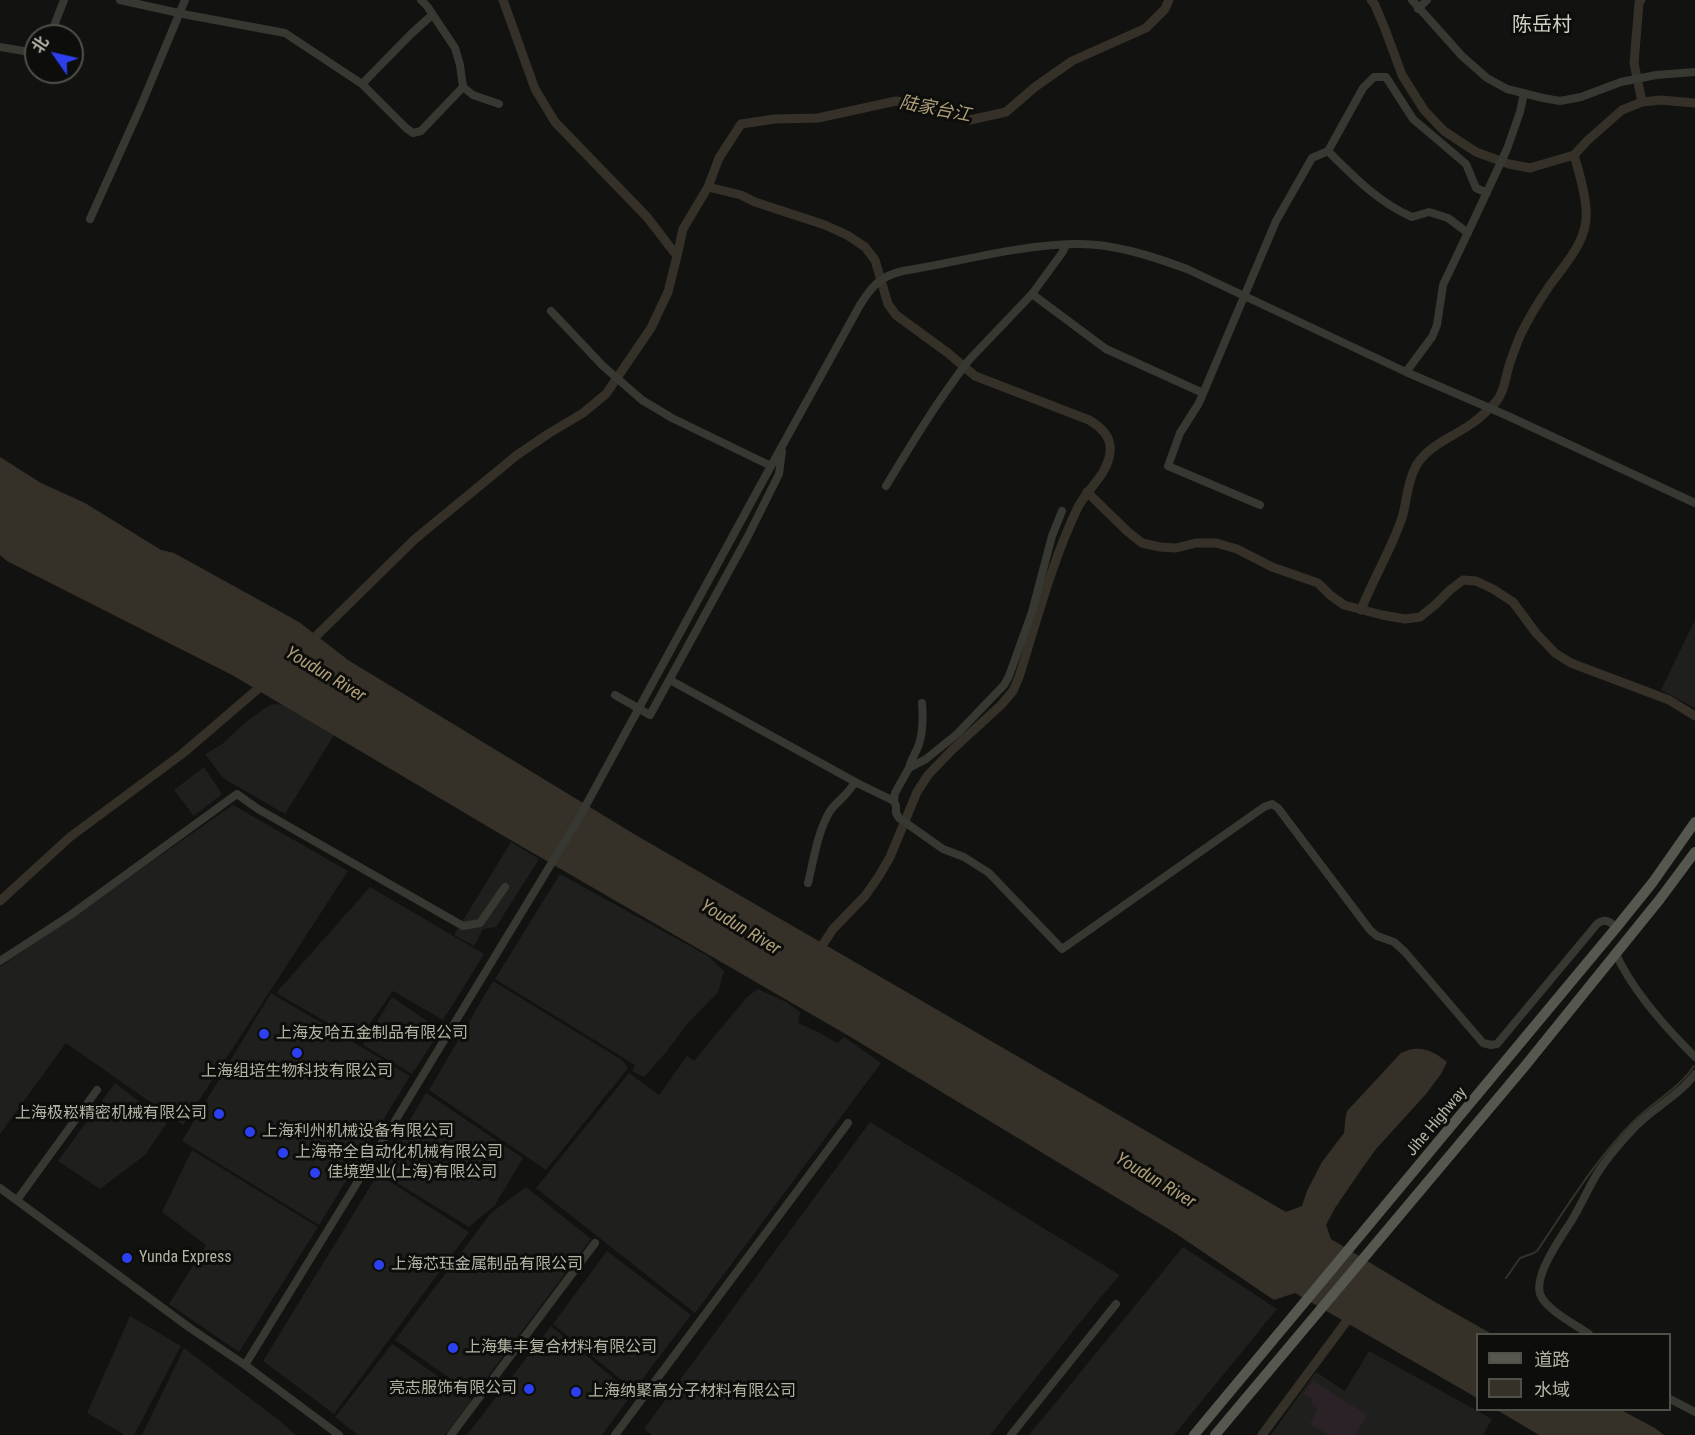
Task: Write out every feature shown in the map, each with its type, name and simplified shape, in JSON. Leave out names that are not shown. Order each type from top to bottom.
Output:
[{"type":"main road","name":"Jihe Highway","points":[[1194,1435],[1616,928],[1653,882],[1695,822]]},
{"type":"main road","name":"Jihe Highway","points":[[1215,1435],[1525,1066],[1660,899],[1695,852]]},
{"type":"street","points":[[55,24],[64,0]]},
{"type":"street","points":[[120,0],[285,33],[362,84],[413,133],[421,130],[463,87]]},
{"type":"street","points":[[90,219],[185,0]]},
{"type":"street","points":[[421,0],[455,48],[463,87],[473,95],[499,104]]},
{"type":"street","points":[[1412,0],[1475,69],[1499,85],[1524,93],[1560,101],[1581,97],[1621,82],[1656,75],[1695,72]]},
{"type":"street","points":[[1418,9],[1427,0]]},
{"type":"street","points":[[362,84],[432,15]]},
{"type":"street","points":[[0,47],[24,51]]},
{"type":"street","points":[[1260,505],[1168,466],[1180,433],[1199,403],[1276,221],[1312,158],[1328,151],[1363,88],[1374,77],[1386,77],[1413,119],[1466,164],[1476,188],[1487,193]]},
{"type":"street","points":[[1406,372],[1434,331],[1440,311],[1443,285],[1507,148],[1524,93]]},
{"type":"street","points":[[1328,151],[1353,177],[1398,211],[1412,217],[1428,212],[1448,218],[1468,233]]},
{"type":"street","points":[[886,486],[958,374],[1032,294],[1066,244]]},
{"type":"street","points":[[245,1365],[579,818],[860,305],[875,284],[889,274],[1008,252],[1066,244],[1107,247],[1167,262],[1695,503]]},
{"type":"street","points":[[1032,294],[1106,349],[1203,393]]},
{"type":"street","points":[[551,311],[603,366],[642,400],[672,418],[771,466]]},
{"type":"street","points":[[615,695],[650,715],[747,538],[779,474],[783,444]]},
{"type":"street","points":[[909,768],[926,759],[957,734],[1004,685],[1032,612],[1052,536],[1062,511]]},
{"type":"street","points":[[670,680],[894,801]]},
{"type":"street","points":[[922,703],[920,742],[895,792],[896,813],[899,818],[943,849],[964,857],[989,873],[1062,949],[1264,807],[1272,804],[1278,808],[1370,930],[1377,936],[1395,942],[1483,1043],[1491,1046],[1497,1044],[1597,924],[1610,922],[1616,928]]},
{"type":"street","points":[[808,883],[815,852],[829,813],[854,783],[859,784]]},
{"type":"street","points":[[0,961],[69,916],[237,795],[463,926],[480,923],[505,887]]},
{"type":"street","points":[[1616,954],[1645,1000],[1695,1057]]},
{"type":"street","points":[[1586,1333],[1551,1308],[1539,1292],[1548,1261],[1595,1176],[1609,1158],[1635,1127],[1695,1074]]},
{"type":"street","points":[[17,1200],[97,1090]]},
{"type":"street","points":[[615,1435],[848,1123]]},
{"type":"street","points":[[0,1188],[339,1435]]},
{"type":"street","points":[[451,1435],[595,1243]]},
{"type":"street","points":[[1011,1435],[1116,1304]]},
{"type":"street","points":[[1671,1400],[1695,1412]]},
{"type":"shaded area","points":[[1695,620],[1695,708],[1661,690]]},
{"type":"shaded area","points":[[274,704],[283,705],[334,735],[285,814],[223,778],[205,754],[221,745],[246,722]]},
{"type":"shaded area","points":[[204,767],[222,794],[194,816],[174,790]]},
{"type":"shaded area","points":[[233,805],[348,871],[183,1125],[66,1043],[0,1134],[0,967]]},
{"type":"shaded area","points":[[511,842],[539,859],[496,927],[483,929],[474,946],[454,935]]},
{"type":"shaded area","points":[[560,874],[708,956],[724,971],[718,992],[688,1023],[644,1077],[632,1071],[635,1065],[495,979]]},
{"type":"shaded area","points":[[370,887],[484,954],[443,1020],[393,991],[358,1040],[276,993]]},
{"type":"shaded area","points":[[493,981],[622,1060],[628,1068],[546,1170],[429,1090]]},
{"type":"shaded area","points":[[758,989],[786,1002],[800,1012],[798,1023],[837,1043],[844,1037],[881,1063],[695,1313],[536,1188],[629,1073],[659,1095],[687,1056],[694,1061],[747,997]]},
{"type":"shaded area","points":[[271,993],[410,1076],[319,1225],[182,1141]]},
{"type":"shaded area","points":[[392,997],[434,1027],[433,1042],[412,1074],[363,1045]]},
{"type":"shaded area","points":[[115,1083],[167,1123],[145,1155],[100,1189],[58,1161]]},
{"type":"shaded area","points":[[426,1093],[523,1158],[495,1205],[469,1227],[379,1172]]},
{"type":"shaded area","points":[[870,1122],[1120,1275],[990,1435],[652,1435],[644,1429]]},
{"type":"shaded area","points":[[192,1150],[318,1227],[239,1352],[169,1304],[206,1245],[162,1212]]},
{"type":"shaded area","points":[[378,1174],[469,1232],[334,1414],[263,1361]]},
{"type":"shaded area","points":[[526,1187],[591,1239],[474,1395],[395,1340],[491,1213]]},
{"type":"shaded area","points":[[1183,1247],[1277,1309],[1174,1435],[1029,1435]]},
{"type":"shaded area","points":[[607,1251],[691,1315],[634,1390],[553,1324]]},
{"type":"shaded area","points":[[130,1316],[181,1346],[134,1435],[125,1435],[87,1413]]},
{"type":"shaded area","points":[[551,1326],[632,1394],[602,1435],[467,1435]]},
{"type":"shaded area","points":[[392,1344],[472,1400],[445,1435],[358,1435],[335,1417]]},
{"type":"shaded area","points":[[184,1348],[280,1421],[296,1435],[142,1435]]},
{"type":"shaded area","points":[[1369,1351],[1492,1419],[1483,1435],[1271,1435],[1316,1372],[1345,1391]]},
{"type":"shaded area","points":[[1313,1381],[1367,1415],[1355,1435],[1329,1435],[1310,1424],[1318,1409],[1311,1403],[1312,1399],[1303,1394]]},
{"type":"water","name":"Youdun River","points":[[0,457],[41,483],[85,503],[161,550],[174,553],[299,622],[348,660],[634,834],[1286,1212],[1302,1206],[1322,1162],[1344,1133],[1348,1110],[1401,1053],[1419,1049],[1436,1054],[1447,1062],[1441,1074],[1376,1149],[1335,1208],[1326,1225],[1331,1239],[1490,1333],[1476,1333],[1476,1397],[1295,1293],[1274,1300],[1175,1233],[849,1036],[232,675],[7,561],[0,555]]},
{"type":"water","points":[[1499,1411],[1623,1411],[1664,1435],[1539,1435]]},
{"type":"waterway","name":"Youdun River","points":[[308,644],[415,539],[517,455],[583,413],[606,394],[651,328],[668,292],[677,256],[647,217],[555,122],[535,89],[503,0]]},
{"type":"waterway","name":"陆家台江","points":[[677,256],[683,229],[708,187],[719,158],[741,124],[775,119],[818,118],[896,101],[933,107],[970,120],[1006,112],[1035,87],[1072,61],[1146,28],[1165,9],[1169,0]]},
{"type":"waterway","name":"陆家台江","points":[[1371,0],[1385,29],[1402,75],[1424,110],[1444,131],[1476,152],[1509,164],[1530,168],[1574,155],[1622,110],[1642,102],[1661,100],[1695,103]]},
{"type":"waterway","points":[[1641,0],[1634,63],[1642,102]]},
{"type":"waterway","points":[[1361,610],[1398,530],[1416,466],[1428,452],[1474,422],[1497,400],[1523,330],[1542,297],[1576,250],[1584,230],[1586,209],[1574,155]]},
{"type":"waterway","points":[[708,187],[741,195],[847,235],[865,247],[875,260],[888,304],[896,315],[975,376],[1089,420],[1105,433],[1110,447],[1106,467],[1078,507],[1060,548],[1013,691],[928,775],[917,792],[890,857],[879,876],[865,896],[833,929],[818,952]]},
{"type":"waterway","points":[[1087,492],[1142,543],[1176,548],[1196,543],[1216,543],[1237,549],[1272,567],[1318,583],[1344,605],[1382,615],[1405,619],[1420,617],[1463,580],[1476,581],[1513,602],[1536,633],[1555,653],[1571,663],[1669,700],[1695,716]]},
{"type":"waterway","points":[[0,901],[70,837],[182,754],[266,682]]},
{"type":"waterway","points":[[1506,1278],[1520,1258],[1537,1251],[1582,1184],[1619,1137],[1640,1115],[1681,1082],[1694,1066]]},
{"type":"waterway","points":[[1262,1435],[1346,1322]]},
{"type":"place","name":"上海友哈五金制品有限公司","points":[[264,1034]]},
{"type":"place","name":"上海组培生物科技有限公司","points":[[297,1053]]},
{"type":"place","name":"上海极崧精密机械有限公司","points":[[219,1114]]},
{"type":"place","name":"上海利州机械设备有限公司","points":[[250,1132]]},
{"type":"place","name":"上海帝全自动化机械有限公司","points":[[283,1153]]},
{"type":"place","name":"佳境塑业(上海)有限公司","points":[[315,1173]]},
{"type":"place","name":"Yunda Express","points":[[127,1258]]},
{"type":"place","name":"上海芯珏金属制品有限公司","points":[[379,1265]]},
{"type":"place","name":"上海集丰复合材料有限公司","points":[[453,1348]]},
{"type":"place","name":"亮志服饰有限公司","points":[[529,1389]]},
{"type":"place","name":"上海纳聚高分子材料有限公司","points":[[576,1392]]},
{"type":"district","name":"陈岳村","points":[[1542,26]]}]
